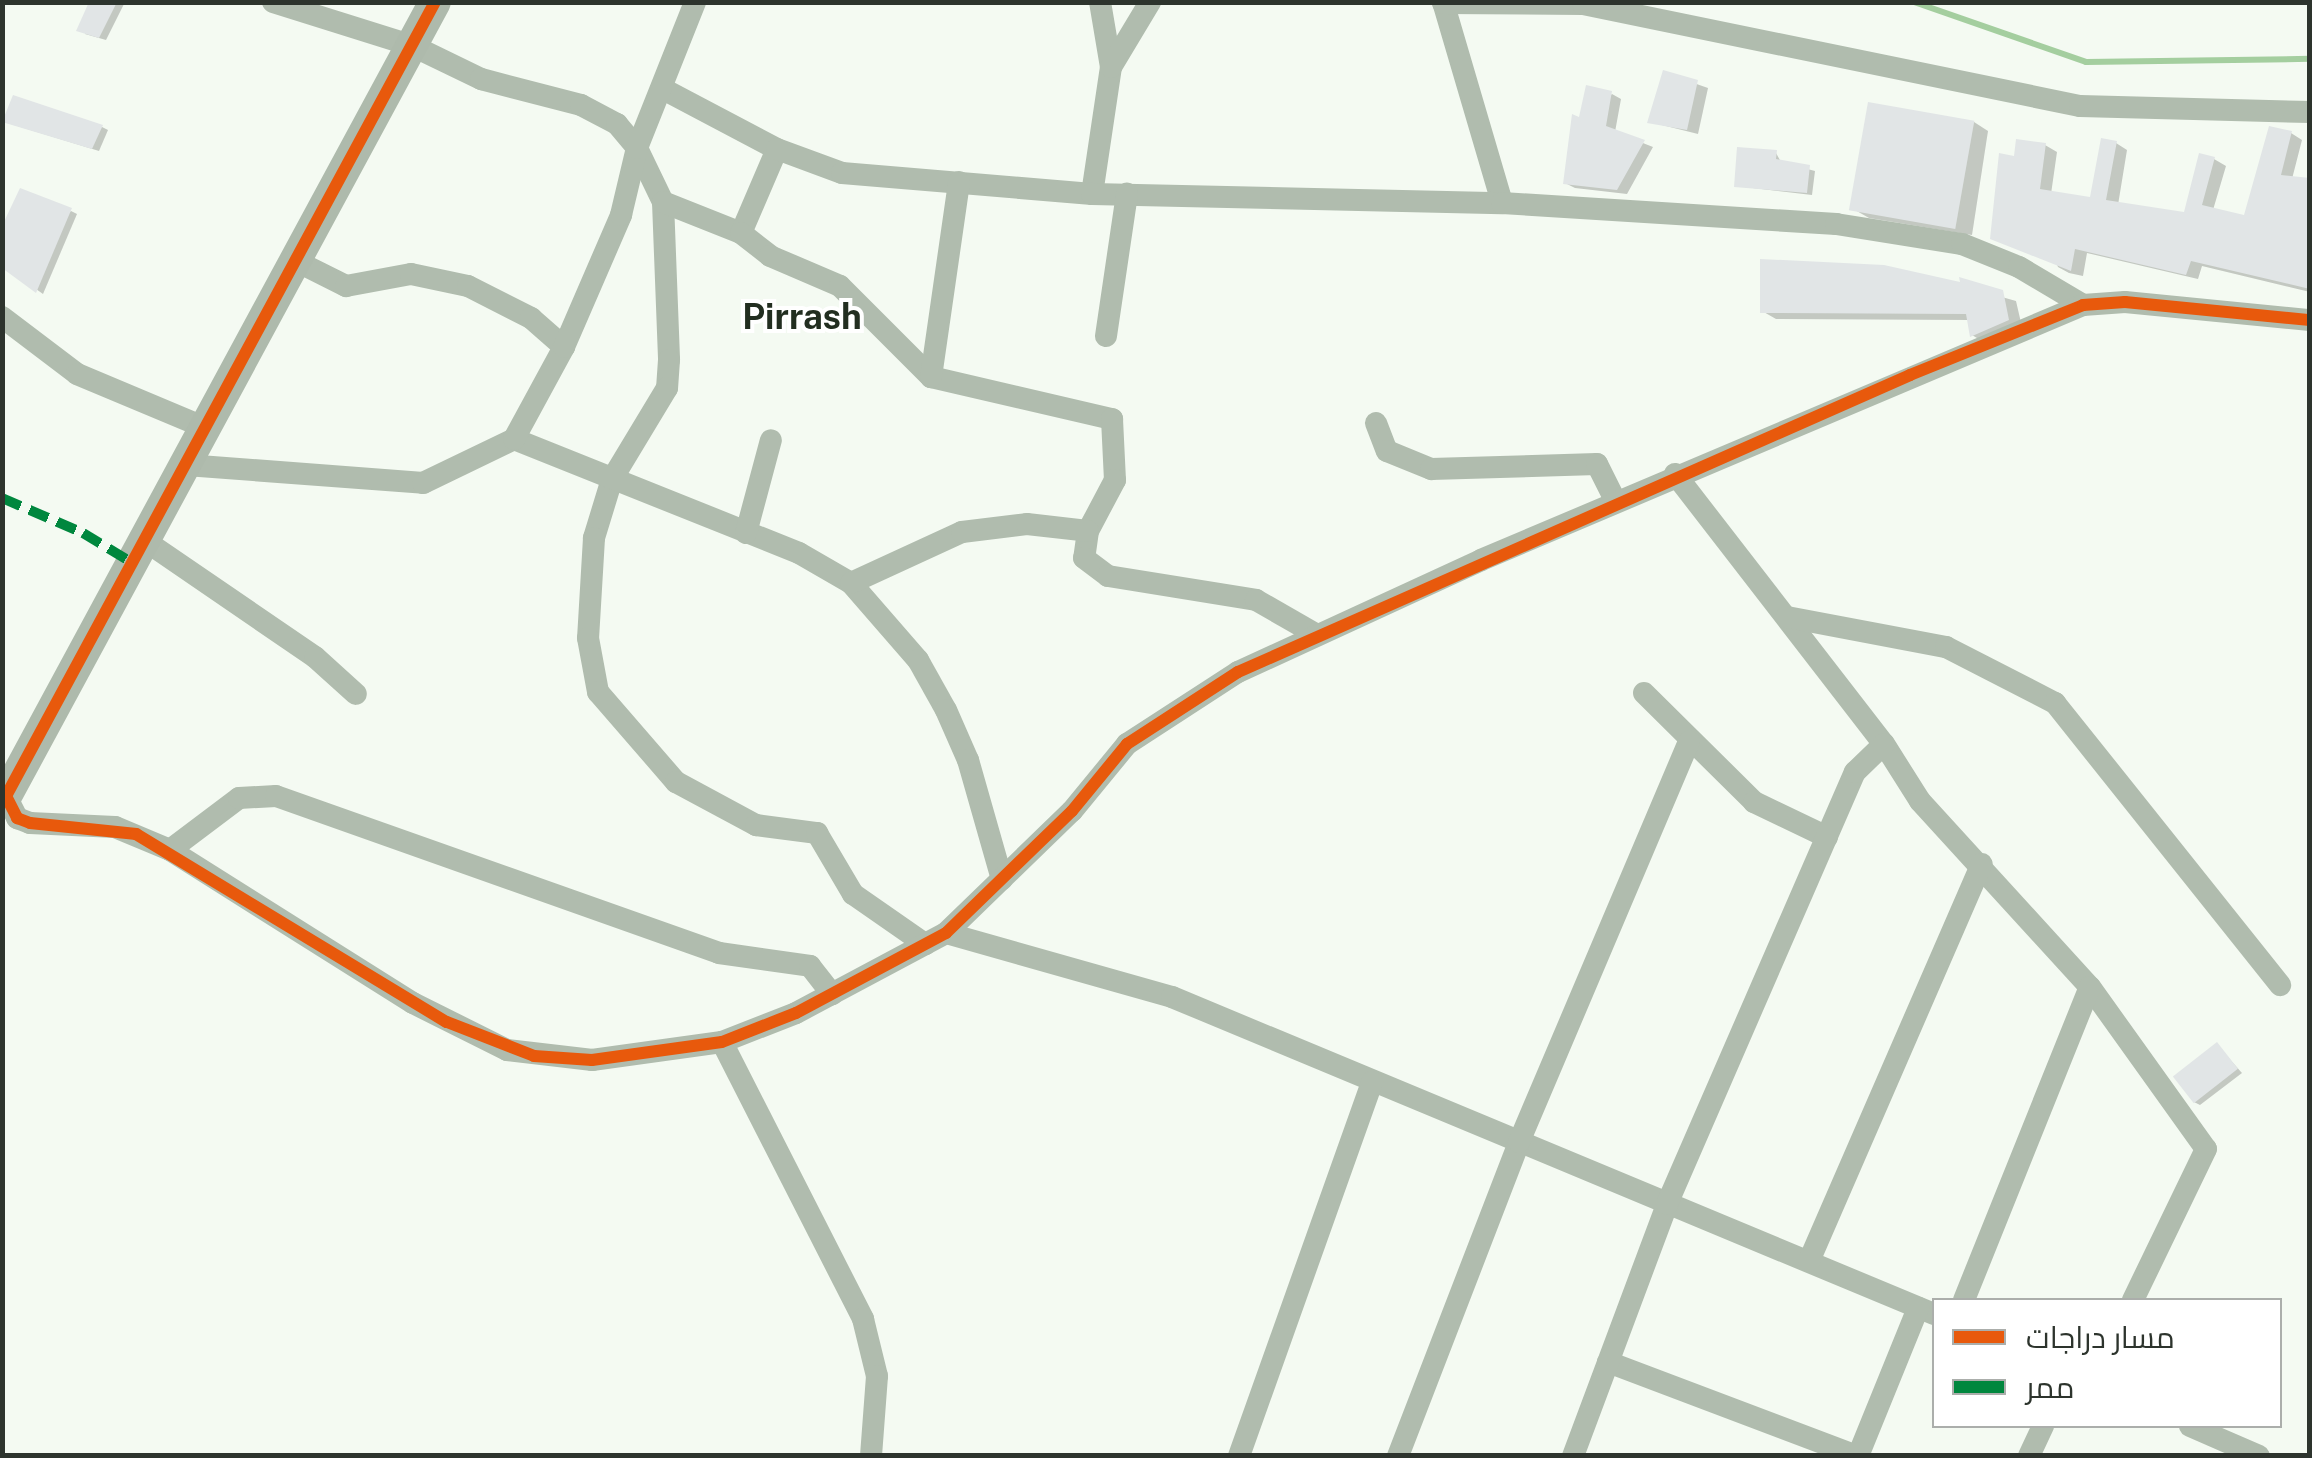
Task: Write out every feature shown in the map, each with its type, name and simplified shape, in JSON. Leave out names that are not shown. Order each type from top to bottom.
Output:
[{"type":"street","points":[[274,2],[413,46],[481,79],[580,105],[617,124],[637,148],[663,202],[667,388],[612,479],[589,573],[588,638],[598,692],[676,782],[756,825],[816,833],[853,894],[936,939],[1172,997],[1926,1311],[1858,1456],[1608,1362]]},
{"type":"street","points":[[435,2],[298,262],[6,796],[8,809],[30,823],[115,827],[170,850],[414,1003],[507,1050],[592,1060],[722,1042],[832,994],[936,939],[1002,879],[1127,744],[1238,672],[1676,474],[2083,305],[2126,302],[2309,318]]},
{"type":"street","points":[[186,464],[424,483],[514,439],[564,347],[620,215],[637,148],[665,90],[695,2]]},
{"type":"street","points":[[1092,194],[1111,67],[1100,2]]},
{"type":"street","points":[[1111,67],[1150,2]]},
{"type":"street","points":[[1502,203],[1443,3],[1582,4],[2080,106],[2310,112]]},
{"type":"street","points":[[665,90],[777,149],[842,173],[1092,194],[1502,203],[1905,231],[2020,267],[2083,305]]},
{"type":"street","points":[[741,233],[777,149]]},
{"type":"street","points":[[932,377],[960,182]]},
{"type":"street","points":[[1106,336],[1127,194]]},
{"type":"street","points":[[663,202],[741,233],[770,256],[840,286],[932,377],[1112,418],[1115,480],[1088,532],[1084,558],[1108,576],[1256,600],[1317,636]]},
{"type":"street","points":[[298,262],[346,286],[411,274],[468,286],[531,318],[564,347]]},
{"type":"street","points":[[2,317],[77,374],[206,428]]},
{"type":"street","points":[[1376,423],[1387,451],[1431,468],[1597,464],[1616,502]]},
{"type":"street","points":[[514,439],[746,533],[851,582],[918,660],[946,710],[968,760],[1002,879]]},
{"type":"street","points":[[746,533],[771,440]]},
{"type":"street","points":[[1676,474],[1884,744],[1920,801],[1982,864],[2090,987],[2206,1149],[2134,1298]]},
{"type":"street","points":[[851,582],[962,532],[1028,524],[1088,532]]},
{"type":"street","points":[[144,540],[315,657],[356,694]]},
{"type":"street","points":[[1786,617],[1946,647],[2055,703],[2280,985]]},
{"type":"street","points":[[1644,693],[1689,742],[1754,802],[1828,837]]},
{"type":"street","points":[[1398,1456],[1520,1142],[1689,742]]},
{"type":"street","points":[[1573,1456],[1667,1204],[1855,772],[1884,744]]},
{"type":"street","points":[[170,850],[240,798],[276,796],[720,953],[810,966],[832,994]]},
{"type":"street","points":[[1809,1261],[1982,864]]},
{"type":"street","points":[[1965,1298],[2090,987]]},
{"type":"street","points":[[722,1042],[864,1319],[877,1376],[871,1456]]},
{"type":"street","points":[[1238,1456],[1372,1082]]},
{"type":"street","points":[[2029,1456],[2042,1428]]},
{"type":"street","points":[[2192,1428],[2214,1447],[2259,1456]]},
{"type":"building","points":[[89,2],[117,2],[99,38],[76,31]]},
{"type":"building","points":[[1663,70],[1698,80],[1687,130],[1647,123]]},
{"type":"building","points":[[1586,85],[1612,91],[1606,126],[1645,140],[1617,190],[1563,184],[1572,114],[1579,117]]},
{"type":"building","points":[[13,95],[103,125],[92,149],[2,122]]},
{"type":"building","points":[[1868,102],[1974,121],[1955,229],[1849,210]]},
{"type":"building","points":[[2269,126],[2292,131],[2281,175],[2310,178],[2310,289],[2191,261],[2186,275],[2075,249],[2071,271],[1990,239],[1999,153],[2014,156],[2016,139],[2046,143],[2040,189],[2090,197],[2101,138],[2117,141],[2106,200],[2184,212],[2199,153],[2215,157],[2202,205],[2244,215]]},
{"type":"building","points":[[1737,147],[1777,150],[1776,159],[1810,165],[1807,193],[1734,187]]},
{"type":"building","points":[[20,188],[72,208],[36,293],[2,268],[2,226]]},
{"type":"building","points":[[1760,259],[1884,265],[1960,282],[1959,277],[2003,290],[2009,320],[1970,337],[1966,314],[1760,313]]},
{"type":"building","points":[[2217,1042],[2238,1069],[2194,1103],[2173,1076]]},
{"type":"waterway","points":[[1914,2],[2086,62],[2310,59]]},
{"type":"marked path","points":[[2,498],[83,533],[131,562]]},
{"type":"cycle path","points":[[435,2],[6,796],[17,818],[30,823],[136,834],[447,1022],[534,1056],[592,1060],[722,1042],[796,1013],[946,933],[1072,811],[1127,744],[1238,672],[1910,375],[2083,305],[2125,302],[2310,320]]},
{"type":"district","name":"Pirrash","points":[[802,317]]}]
